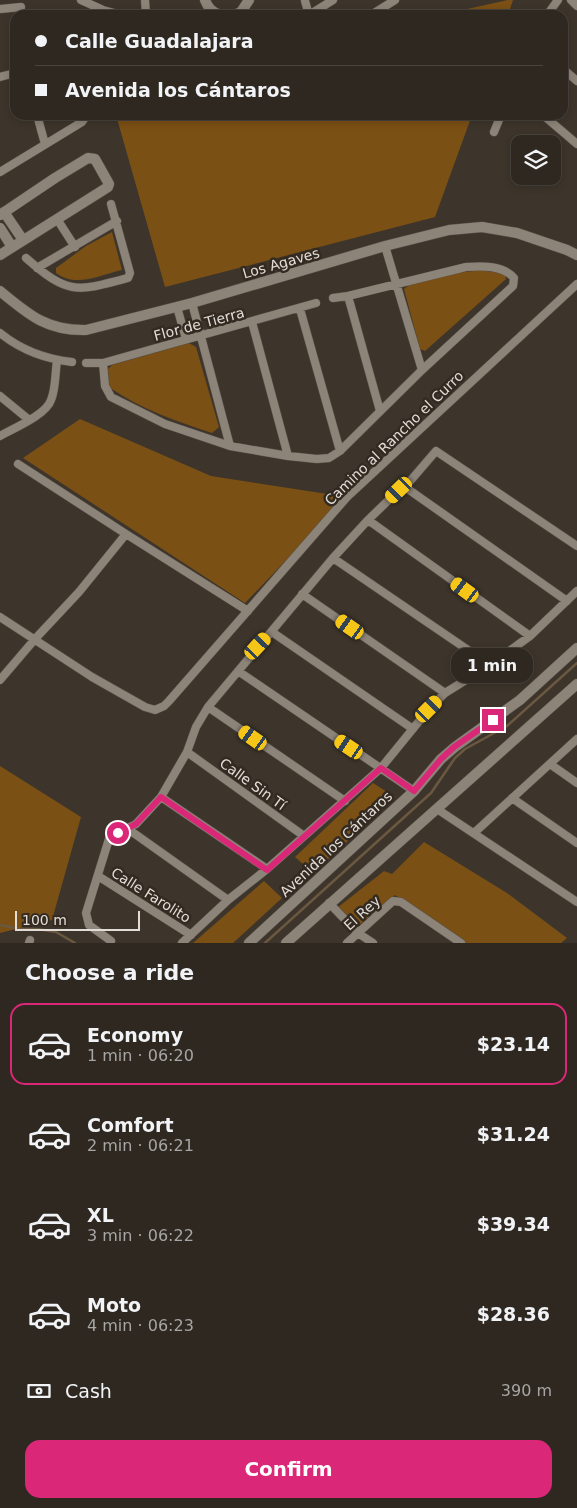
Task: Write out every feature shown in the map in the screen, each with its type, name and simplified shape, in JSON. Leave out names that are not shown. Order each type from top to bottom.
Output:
[{"type":"street","points":[[81,0],[103,10]]},
{"type":"street","points":[[317,10],[333,0]]},
{"type":"street","points":[[379,10],[395,0]]},
{"type":"street","points":[[571,0],[577,6]]},
{"type":"street","points":[[305,1],[308,10]]},
{"type":"street","points":[[0,9],[21,7]]},
{"type":"street","points":[[38,120],[45,144]]},
{"type":"street","points":[[0,172],[83,120]]},
{"type":"street","points":[[494,132],[499,120]]},
{"type":"street","points":[[549,120],[577,144]]},
{"type":"street","points":[[0,255],[109,186],[95,159],[88,158],[1,211],[23,240]]},
{"type":"street","points":[[26,258],[62,284],[80,289],[128,278],[130,273],[111,204]]},
{"type":"street","points":[[57,219],[75,247]]},
{"type":"street","points":[[38,268],[117,221]]},
{"type":"street","name":"Los Agaves","points":[[0,291],[29,314],[46,324],[71,330],[86,330],[178,307],[385,246],[449,230],[482,227],[517,233],[577,255]]},
{"type":"street","points":[[0,228],[12,247]]},
{"type":"street","points":[[385,246],[422,370]]},
{"type":"street","points":[[103,362],[105,386],[111,397],[165,424],[230,446],[288,456],[317,459],[329,458],[340,451],[422,370],[513,286],[514,278],[506,271],[482,266],[466,267],[333,298]]},
{"type":"street","name":"Camino al Rancho el Curro","points":[[35,639],[92,677],[138,704],[151,710],[159,709],[169,701],[347,497],[577,284]]},
{"type":"street","points":[[348,296],[380,411]]},
{"type":"street","points":[[192,303],[230,446]]},
{"type":"street","name":"Flor de Tierra","points":[[86,363],[103,362],[300,309],[316,303]]},
{"type":"street","points":[[178,307],[186,340]]},
{"type":"street","points":[[300,309],[340,451]]},
{"type":"street","points":[[252,322],[288,456]]},
{"type":"street","points":[[0,333],[23,348],[42,357],[72,362]]},
{"type":"street","points":[[0,436],[46,410],[54,392],[57,361]]},
{"type":"street","points":[[0,396],[28,419]]},
{"type":"street","points":[[111,941],[89,925],[86,920],[86,913],[109,839],[128,829],[144,817],[161,797],[187,752],[196,727],[208,707],[332,558],[368,520],[405,486],[436,451],[577,546]]},
{"type":"street","points":[[18,464],[248,610]]},
{"type":"street","points":[[405,486],[567,601]]},
{"type":"street","points":[[368,520],[530,636]]},
{"type":"street","points":[[0,680],[35,639],[80,592],[126,534]]},
{"type":"street","points":[[332,558],[490,665]]},
{"type":"street","points":[[182,943],[228,900],[267,870],[381,768],[445,693],[490,665],[530,636],[577,592]]},
{"type":"street","points":[[302,594],[445,693]]},
{"type":"street","points":[[0,617],[35,639]]},
{"type":"street","points":[[272,632],[413,729]]},
{"type":"street","name":"Avenida los Cántaros","points":[[249,943],[414,791],[441,759],[454,747],[520,700],[577,648]]},
{"type":"street","points":[[238,671],[414,791]]},
{"type":"street","points":[[286,943],[577,684]]},
{"type":"street","points":[[208,707],[345,801]]},
{"type":"street","points":[[474,833],[577,739]]},
{"type":"street","name":"Calle Sin Tí","points":[[187,752],[304,836]]},
{"type":"street","points":[[550,764],[577,782]]},
{"type":"street","points":[[161,797],[267,870]]},
{"type":"street","points":[[512,798],[577,844]]},
{"type":"street","points":[[437,809],[577,902]]},
{"type":"street","points":[[128,829],[228,900]]},
{"type":"street","name":"Calle Farolito","points":[[98,876],[191,935]]},
{"type":"street","name":"El Rey","points":[[347,943],[394,901],[401,902],[461,943]]},
{"type":"street","points":[[329,903],[358,933],[373,943]]},
{"type":"shaded area","points":[[508,0],[513,0],[510,10],[463,10]]},
{"type":"shaded area","points":[[117,120],[470,120],[435,217],[165,287]]},
{"type":"shaded area","points":[[112,232],[122,270],[80,280],[72,280],[56,273],[56,268],[86,246]]},
{"type":"shaded area","points":[[481,270],[505,274],[506,279],[425,351],[420,349],[404,289],[409,285],[456,273]]},
{"type":"shaded area","points":[[189,343],[196,347],[219,427],[212,433],[146,408],[109,387],[108,369],[112,365]]},
{"type":"shaded area","points":[[80,419],[211,476],[347,497],[245,603],[23,458]]},
{"type":"shaded area","points":[[0,766],[81,817],[52,920],[0,933]]},
{"type":"shaded area","points":[[373,783],[395,797],[313,873],[295,857]]},
{"type":"shaded area","points":[[424,842],[507,893],[567,938],[561,943],[465,943],[395,895],[357,927],[337,908],[384,871],[392,874]]},
{"type":"shaded area","points":[[264,881],[282,898],[233,943],[193,943]]},
{"type":"waterway","points":[[265,943],[431,793],[455,758],[465,749],[507,726],[577,663]]},
{"type":"waterway","points":[[0,925],[56,932],[75,943]]},
{"type":"route","points":[[118,833],[136,824],[161,797],[267,870],[381,768],[414,791],[441,759],[454,747],[493,720]]}]
